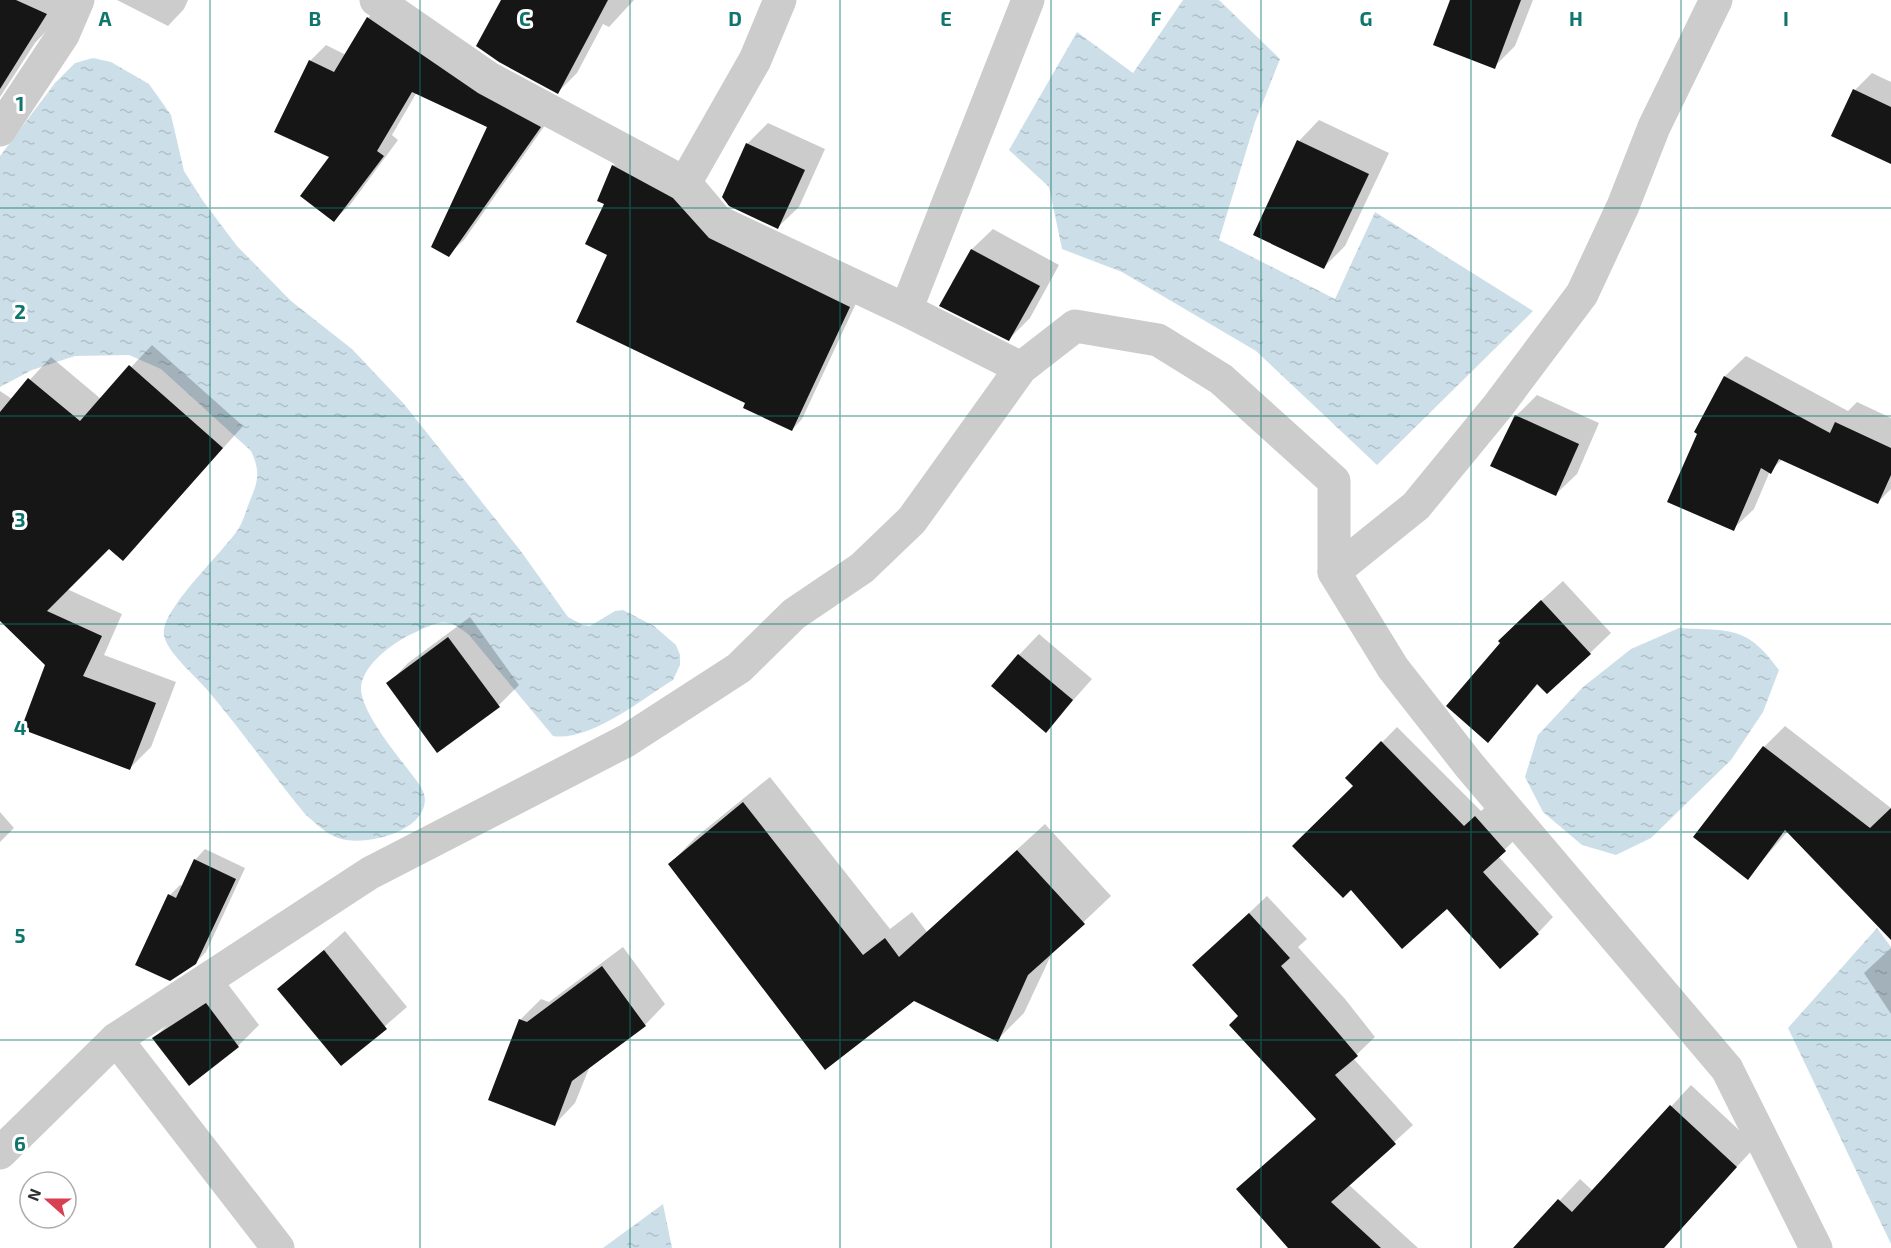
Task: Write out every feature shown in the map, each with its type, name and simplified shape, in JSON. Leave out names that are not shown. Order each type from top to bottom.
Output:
[{"type":"street","points":[[0,130],[63,34],[78,0]]},
{"type":"street","points":[[376,0],[489,78],[685,183],[717,221],[906,310],[1021,368]]},
{"type":"street","points":[[685,183],[755,60],[780,0]]},
{"type":"street","points":[[906,310],[1028,0]]},
{"type":"street","points":[[1334,572],[1416,506],[1498,406],[1582,294],[1623,206],[1654,127],[1716,0]]},
{"type":"street","points":[[0,1153],[116,1038],[370,873],[626,741],[739,668],[794,614],[862,568],[912,520],[1021,368],[1075,326],[1158,340],[1221,379],[1334,480],[1334,572],[1393,668],[1469,765],[1727,1069],[1816,1248]]},
{"type":"street","points":[[116,1038],[278,1248]]},
{"type":"water","points":[[1183,0],[1219,0],[1280,59],[1255,122],[1219,240],[1335,299],[1375,212],[1533,311],[1377,465],[1256,351],[1122,272],[1062,249],[1049,187],[1009,150],[1077,32],[1133,73]]},
{"type":"water","points":[[93,58],[111,62],[149,84],[171,115],[184,171],[237,246],[291,301],[352,349],[404,404],[520,550],[568,617],[590,626],[615,611],[623,610],[654,626],[676,645],[680,655],[680,665],[673,680],[599,726],[568,736],[553,736],[469,635],[449,623],[432,625],[399,641],[381,654],[367,671],[361,689],[372,719],[423,791],[425,800],[422,811],[404,829],[376,839],[362,840],[333,836],[305,814],[204,686],[176,657],[164,635],[165,624],[172,611],[240,525],[255,489],[257,477],[251,451],[161,369],[129,355],[75,356],[32,370],[0,387],[0,156],[55,83],[75,63]]},
{"type":"water","points":[[1679,628],[1736,633],[1747,638],[1768,655],[1779,670],[1763,712],[1731,760],[1651,838],[1616,855],[1582,845],[1543,812],[1525,777],[1538,735],[1583,687],[1631,649]]},
{"type":"water","points":[[1877,928],[1891,947],[1891,1244],[1788,1028]]},
{"type":"water","points":[[663,1204],[672,1248],[603,1248]]},
{"type":"building","points":[[0,0],[16,0],[47,14],[0,89]]},
{"type":"building","points":[[501,0],[608,0],[558,94],[499,62],[476,46]]},
{"type":"building","points":[[1450,0],[1521,0],[1495,69],[1433,45]]},
{"type":"building","points":[[367,17],[478,93],[541,127],[449,257],[431,247],[487,127],[412,92],[377,151],[384,156],[334,222],[300,196],[329,157],[274,132],[309,60],[334,72]]},
{"type":"building","points":[[1853,89],[1891,107],[1891,164],[1831,136]]},
{"type":"building","points":[[1297,140],[1369,174],[1324,269],[1253,235]]},
{"type":"building","points":[[746,143],[805,170],[778,229],[729,206],[722,197]]},
{"type":"building","points":[[612,165],[673,198],[709,238],[850,307],[792,431],[743,408],[745,403],[576,322],[607,255],[585,244],[604,204],[597,201]]},
{"type":"building","points":[[971,249],[1040,286],[1009,341],[939,306]]},
{"type":"building","points":[[129,365],[223,448],[123,561],[109,549],[47,611],[102,636],[83,676],[156,703],[130,770],[21,729],[45,665],[0,621],[0,412],[28,378],[80,421]]},
{"type":"building","points":[[1724,376],[1830,433],[1835,422],[1891,448],[1891,475],[1878,504],[1779,459],[1771,474],[1761,468],[1734,531],[1667,502],[1697,434],[1694,432]]},
{"type":"building","points":[[1515,415],[1579,444],[1556,496],[1490,466]]},
{"type":"building","points":[[1541,600],[1591,654],[1547,694],[1537,684],[1488,743],[1446,706],[1500,643],[1498,641]]},
{"type":"building","points":[[448,637],[500,707],[437,753],[386,683]]},
{"type":"building","points":[[1018,654],[1073,700],[1046,733],[991,686]]},
{"type":"building","points":[[1381,741],[1464,826],[1475,816],[1506,851],[1483,872],[1539,934],[1500,969],[1447,909],[1402,949],[1351,890],[1343,898],[1292,846],[1353,786],[1345,778]]},
{"type":"building","points":[[1763,746],[1870,828],[1891,808],[1891,940],[1785,830],[1748,880],[1693,837]]},
{"type":"building","points":[[743,802],[863,955],[885,938],[899,957],[1017,850],[1085,924],[1028,975],[998,1042],[914,1001],[825,1070],[668,864]]},
{"type":"building","points":[[194,859],[236,879],[196,964],[170,981],[135,965],[168,894],[176,898]]},
{"type":"building","points":[[1249,913],[1290,958],[1281,966],[1358,1056],[1335,1075],[1396,1144],[1331,1202],[1381,1248],[1288,1248],[1236,1189],[1316,1119],[1229,1025],[1238,1016],[1192,965]]},
{"type":"building","points":[[324,950],[387,1029],[341,1066],[277,989]]},
{"type":"building","points":[[602,966],[646,1026],[572,1081],[555,1126],[488,1100],[519,1019],[527,1022]]},
{"type":"building","points":[[206,1003],[239,1047],[189,1086],[152,1038]]},
{"type":"building","points":[[1670,1105],[1737,1167],[1664,1248],[1513,1248],[1558,1199],[1572,1212]]}]
